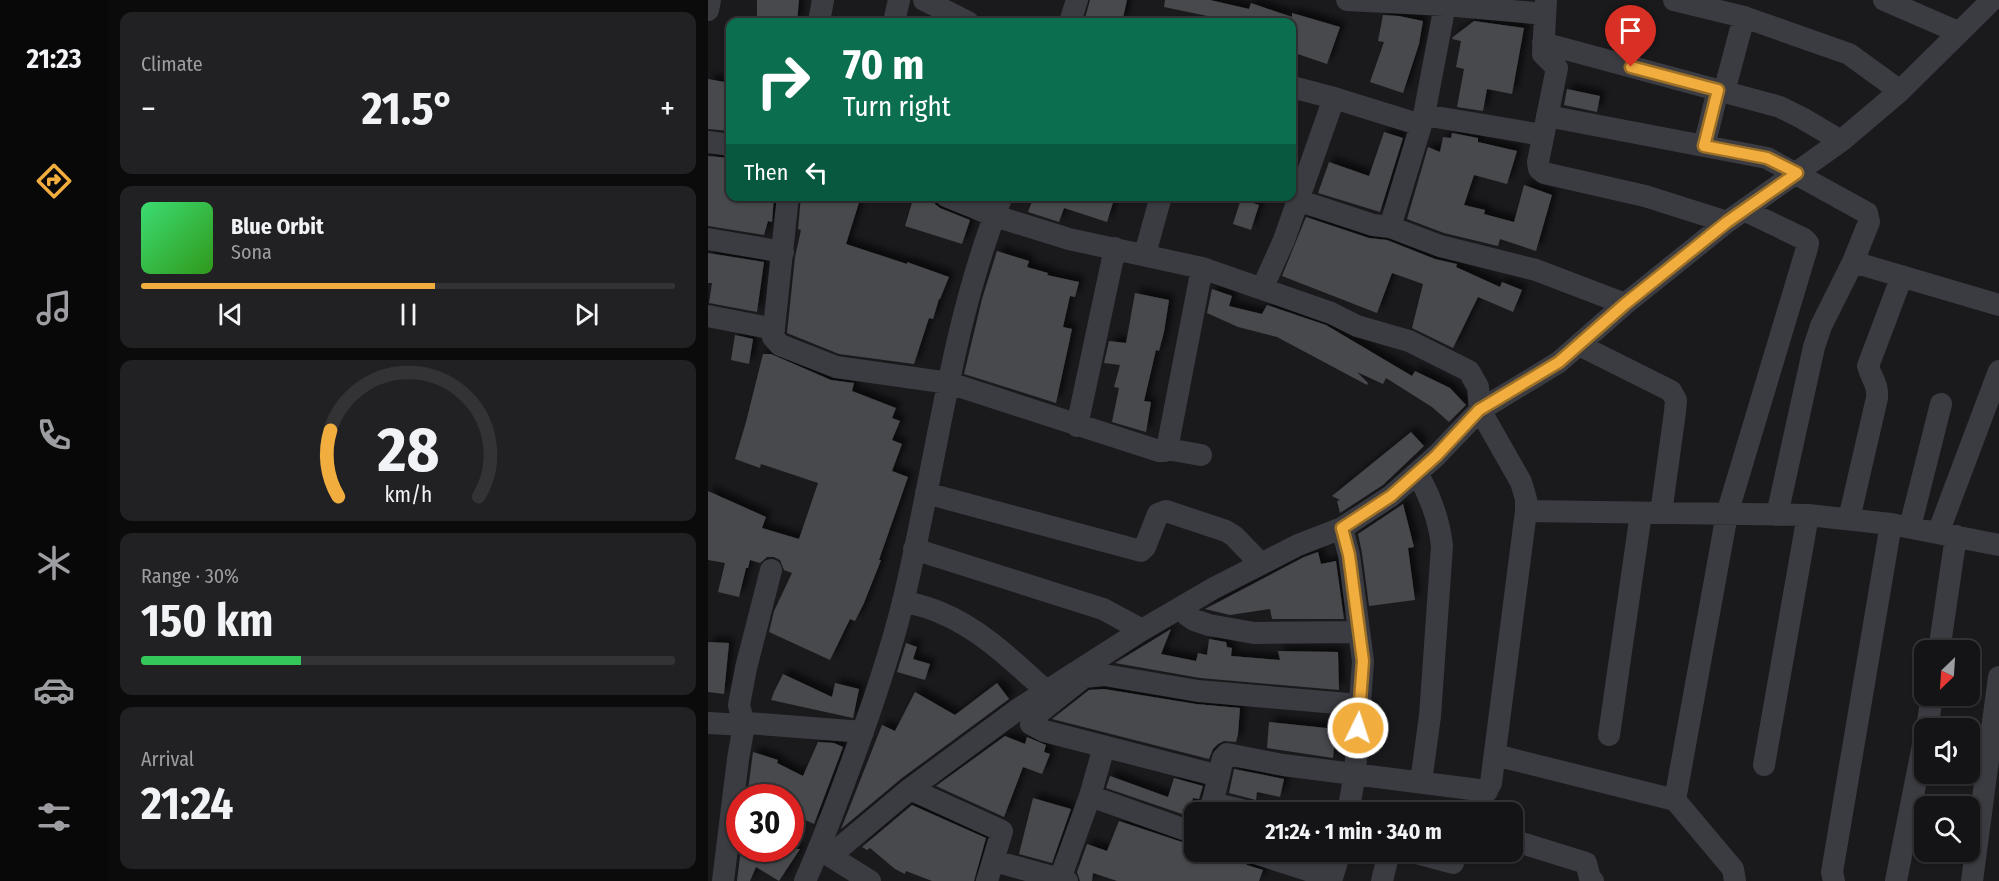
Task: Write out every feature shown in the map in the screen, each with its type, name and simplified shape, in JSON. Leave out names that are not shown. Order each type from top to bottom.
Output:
[{"type":"street","points":[[708,10],[710,0]]},
{"type":"street","points":[[820,18],[824,0]]},
{"type":"street","points":[[895,18],[899,0]]},
{"type":"street","points":[[924,0],[960,18]]},
{"type":"street","points":[[1071,18],[1077,0]]},
{"type":"street","points":[[1347,0],[1546,7],[1544,54],[1557,68],[1538,162],[1539,169],[1544,173],[1735,216],[1804,239],[1808,243],[1727,514],[1675,800]]},
{"type":"street","points":[[1884,0],[1958,32]]},
{"type":"street","points":[[825,853],[972,742],[1046,691],[1142,630],[1298,545],[1342,528],[1391,496],[1436,456],[1479,410],[1559,362],[1625,304],[1735,216],[1841,141],[1900,91],[1992,0]]},
{"type":"street","points":[[1679,1],[1744,17],[1849,54],[1900,91]]},
{"type":"street","points":[[1390,227],[1423,120],[1445,5]]},
{"type":"street","points":[[1704,146],[1744,17]]},
{"type":"street","points":[[1543,43],[1780,107],[1841,141]]},
{"type":"street","points":[[1296,88],[1423,120],[1545,125],[1704,146],[1767,158],[1867,213],[1869,222],[1853,262],[1821,326],[1814,347],[1777,515]]},
{"type":"street","points":[[1262,289],[1284,240],[1334,98]]},
{"type":"street","points":[[708,142],[726,144]]},
{"type":"street","points":[[1298,200],[1373,225],[1390,227],[1440,246],[1536,270],[1625,304]]},
{"type":"street","points":[[788,201],[773,337],[780,345],[836,367],[949,383],[1159,452],[1167,449],[1201,455]]},
{"type":"street","points":[[972,201],[999,206],[1069,239],[1202,268],[1331,314],[1357,326],[1409,341],[1469,371],[1478,387],[1479,410],[1521,482],[1526,499],[1491,783],[1480,802]]},
{"type":"street","points":[[1145,254],[1160,201]]},
{"type":"street","points":[[806,881],[825,853],[891,649],[971,289],[999,206]]},
{"type":"street","points":[[708,239],[783,252]]},
{"type":"street","points":[[1077,426],[1115,248]]},
{"type":"street","points":[[1853,262],[1999,305]]},
{"type":"street","points":[[1167,449],[1202,268]]},
{"type":"street","points":[[1849,519],[1877,398],[1878,385],[1871,376],[1868,366],[1902,276]]},
{"type":"street","points":[[708,316],[774,329]]},
{"type":"street","points":[[1579,345],[1671,392],[1676,400],[1676,412],[1651,513],[1609,735]]},
{"type":"street","points":[[1940,640],[1947,535],[1999,370]]},
{"type":"street","points":[[1834,881],[1832,872],[1901,525],[1941,404]]},
{"type":"street","points":[[1417,473],[1432,500],[1440,525],[1442,546],[1430,716],[1421,782]]},
{"type":"street","points":[[926,493],[1141,551],[1145,547],[1158,514],[1166,511],[1226,531],[1234,536],[1261,564]]},
{"type":"street","points":[[1526,511],[1808,515],[1901,525],[1999,545]]},
{"type":"street","points":[[1764,765],[1808,515]]},
{"type":"street","points":[[1342,528],[1349,555],[1363,661],[1355,773],[1350,802]]},
{"type":"street","points":[[914,549],[1103,609],[1142,630]]},
{"type":"street","points":[[723,881],[744,725],[739,705],[741,689],[771,570]]},
{"type":"street","points":[[903,601],[954,618],[997,646],[1046,691]]},
{"type":"street","points":[[1182,607],[1194,620],[1254,633],[1359,632]]},
{"type":"street","points":[[1219,776],[1044,731],[1031,724],[1032,718],[1084,677],[1093,675],[1198,691],[1360,705]]},
{"type":"street","points":[[1972,881],[1999,677]]},
{"type":"street","points":[[708,723],[744,725],[748,723],[863,732]]},
{"type":"street","points":[[910,789],[1002,831],[991,871],[1064,880],[1104,747]]},
{"type":"street","points":[[1212,802],[1222,758],[1227,754],[1283,765],[1487,791]]},
{"type":"street","points":[[1495,755],[1675,800],[1733,868],[1735,881]]},
{"type":"street","points":[[1896,881],[1915,784]]},
{"type":"street","points":[[1090,796],[1184,829]]},
{"type":"street","points":[[1523,843],[1587,863],[1590,878],[1593,881]]},
{"type":"street","points":[[825,853],[870,881]]},
{"type":"street","points":[[1281,862],[1332,880],[1337,862]]},
{"type":"street","points":[[1382,881],[1387,862]]},
{"type":"building","points":[[757,0],[799,0],[797,18],[757,18]]},
{"type":"building","points":[[1090,0],[1127,0],[1123,18],[1085,18]]},
{"type":"building","points":[[1165,0],[1210,0],[1249,9],[1251,3],[1292,17],[1292,13],[1340,27],[1327,64],[1296,53],[1296,18],[1217,18],[1164,7]]},
{"type":"building","points":[[1383,15],[1423,21],[1419,44],[1403,93],[1370,82],[1384,42],[1378,41]]},
{"type":"building","points":[[1474,21],[1524,28],[1512,94],[1487,89],[1483,111],[1457,107],[1464,69],[1456,67],[1461,41],[1452,39]]},
{"type":"building","points":[[708,79],[726,82],[726,131],[708,129]]},
{"type":"building","points":[[1567,89],[1600,96],[1597,112],[1564,105]]},
{"type":"building","points":[[1384,132],[1403,138],[1380,212],[1318,193],[1329,162],[1369,176]]},
{"type":"building","points":[[1452,133],[1478,138],[1478,142],[1517,151],[1507,184],[1474,175],[1464,205],[1485,210],[1484,214],[1514,222],[1524,185],[1552,195],[1536,251],[1500,239],[1498,246],[1444,233],[1407,219],[1428,147],[1440,152],[1443,137],[1451,138]]},
{"type":"building","points":[[708,156],[726,158],[726,201],[774,201],[772,222],[768,221],[764,235],[708,226]]},
{"type":"building","points":[[801,201],[859,201],[846,244],[949,277],[933,319],[929,318],[914,364],[839,354],[787,333],[795,257],[801,230],[798,229]]},
{"type":"building","points":[[912,201],[934,201],[940,208],[970,220],[962,244],[905,226]]},
{"type":"building","points":[[1032,201],[1113,201],[1107,222],[1064,208],[1059,222],[1028,212]]},
{"type":"building","points":[[1240,201],[1259,205],[1251,230],[1233,224]]},
{"type":"building","points":[[1306,217],[1369,238],[1387,240],[1435,259],[1457,264],[1456,267],[1500,287],[1502,282],[1522,290],[1513,312],[1478,297],[1453,348],[1412,328],[1423,284],[1392,273],[1377,313],[1282,276]]},
{"type":"building","points":[[997,251],[1029,261],[1027,267],[1048,273],[1047,275],[1079,282],[1075,297],[1070,296],[1063,327],[1072,329],[1056,403],[964,374],[982,299]]},
{"type":"building","points":[[708,253],[764,262],[757,312],[709,303],[712,283],[708,283]]},
{"type":"building","points":[[1212,289],[1232,296],[1229,306],[1262,314],[1267,305],[1326,325],[1412,376],[1415,371],[1450,388],[1466,405],[1449,422],[1432,407],[1386,378],[1383,384],[1357,372],[1368,383],[1367,385],[1277,337],[1238,327],[1207,313]]},
{"type":"building","points":[[1135,293],[1169,300],[1164,332],[1159,351],[1156,350],[1144,401],[1151,402],[1146,432],[1112,422],[1119,388],[1114,387],[1120,365],[1104,363],[1109,341],[1126,343]]},
{"type":"building","points":[[735,335],[753,339],[749,364],[731,360]]},
{"type":"building","points":[[763,354],[771,354],[831,380],[854,383],[852,391],[896,408],[892,418],[900,421],[892,440],[902,444],[892,471],[908,477],[879,560],[881,560],[864,603],[855,621],[850,619],[830,660],[769,632],[774,611],[792,573],[784,570],[780,560],[767,557],[760,563],[750,560],[739,597],[718,592],[725,563],[708,560],[708,491],[766,517],[762,528],[799,539],[818,483],[761,464],[760,468],[735,459]]},
{"type":"building","points":[[1411,432],[1424,446],[1383,485],[1340,513],[1337,501],[1340,500],[1332,496]]},
{"type":"building","points":[[1403,504],[1414,547],[1408,548],[1415,600],[1369,606],[1358,534]]},
{"type":"building","points":[[1318,552],[1321,564],[1336,561],[1344,619],[1272,619],[1270,609],[1230,615],[1205,609],[1304,557]]},
{"type":"building","points":[[1171,629],[1161,654],[1196,661],[1198,653],[1207,655],[1209,639],[1226,642],[1227,647],[1232,648],[1231,656],[1280,660],[1278,651],[1338,652],[1339,690],[1200,678],[1115,663]]},
{"type":"building","points":[[708,642],[729,643],[724,694],[708,692]]},
{"type":"building","points":[[906,643],[917,647],[913,659],[930,664],[925,680],[897,672]]},
{"type":"building","points":[[783,674],[832,697],[835,683],[859,689],[853,718],[771,700]]},
{"type":"building","points":[[997,683],[1009,699],[902,778],[841,829],[882,725],[895,731],[915,692],[955,715]]},
{"type":"building","points":[[1104,689],[1196,704],[1240,708],[1236,742],[1224,741],[1218,744],[1209,759],[1052,719],[1089,690]]},
{"type":"building","points":[[1269,722],[1336,729],[1333,758],[1267,748]]},
{"type":"building","points":[[1005,736],[1025,744],[1027,737],[1046,745],[1044,752],[1050,754],[1042,774],[1023,767],[1004,817],[936,786]]},
{"type":"building","points":[[818,742],[834,743],[843,747],[814,824],[804,819],[804,784],[749,784],[753,752],[778,760],[777,763],[803,776]]},
{"type":"building","points":[[1234,769],[1284,779],[1280,797],[1257,792],[1256,800],[1229,793]]},
{"type":"building","points":[[1110,776],[1168,797],[1174,778],[1203,786],[1199,799],[1193,798],[1192,802],[1184,802],[1184,815],[1106,788]]},
{"type":"building","points":[[1033,798],[1071,809],[1052,863],[1019,854]]},
{"type":"building","points":[[912,805],[986,838],[974,881],[932,881],[906,871],[905,874],[895,869],[870,848],[867,850],[862,847]]},
{"type":"building","points":[[1119,821],[1184,843],[1184,862],[1244,862],[1263,870],[1259,881],[1117,881],[1093,873],[1092,881],[1080,881],[1077,872],[1087,844],[1107,851]]},
{"type":"building","points":[[739,862],[791,862],[779,881],[756,867],[750,881],[737,881]]},
{"type":"route","points":[[1358,728],[1363,661],[1349,555],[1342,528],[1391,496],[1436,456],[1479,410],[1559,362],[1677,261],[1727,222],[1797,173],[1767,158],[1704,146],[1718,90],[1631,67]]}]
